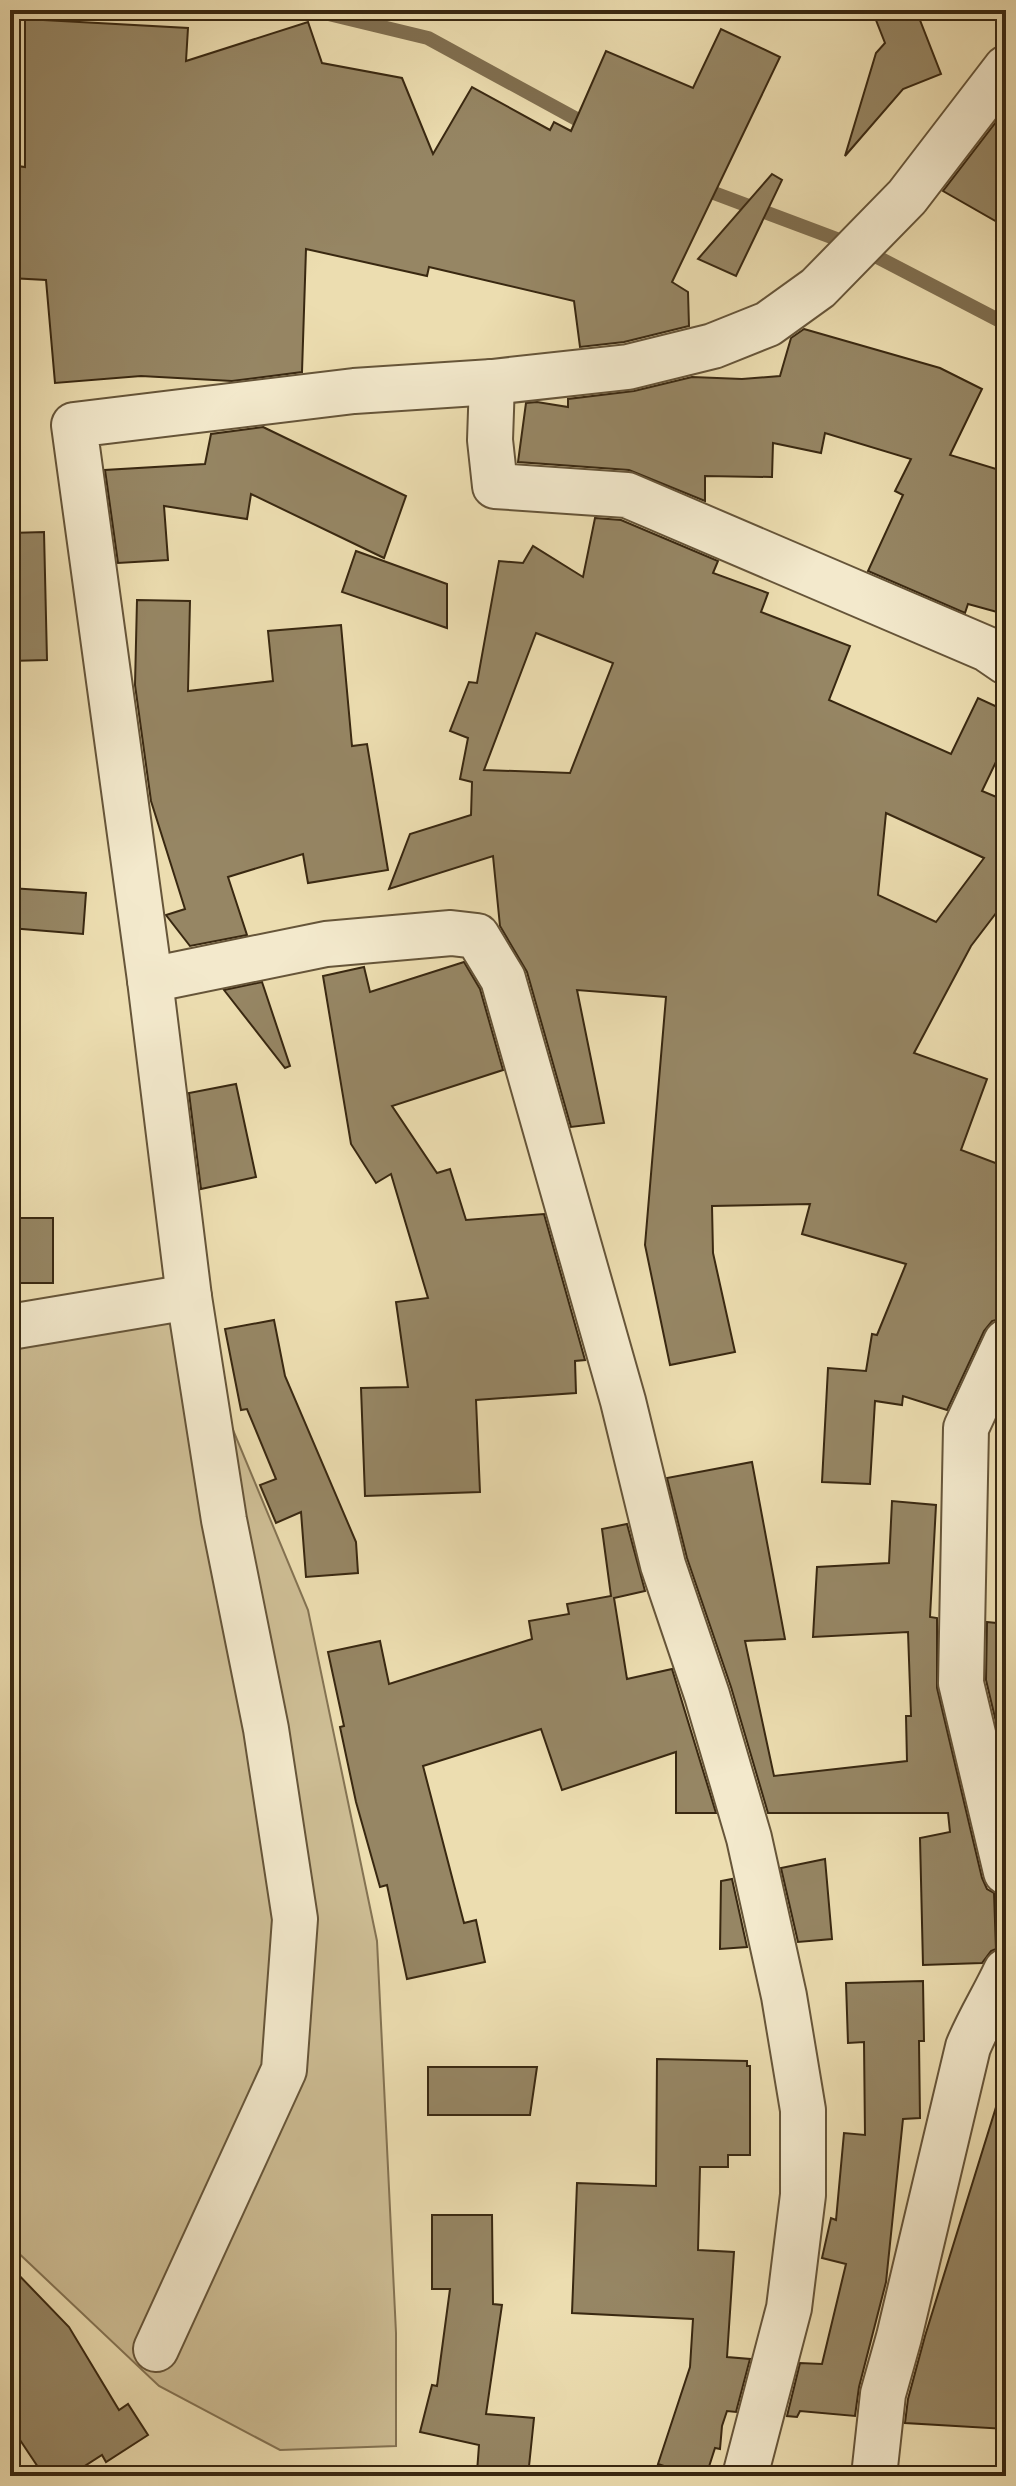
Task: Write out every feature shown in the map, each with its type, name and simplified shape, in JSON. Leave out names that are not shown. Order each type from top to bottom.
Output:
[{"type":"street","points":[[156,2349],[284,2070],[295,1919],[266,1729],[224,1520],[189,1297],[150,980],[74,425],[354,391],[492,382],[628,367],[713,346],[768,324],[818,288],[907,197],[1006,68]]},
{"type":"street","points":[[492,382],[490,440],[495,486],[627,495],[987,649],[1006,662]]},
{"type":"street","points":[[150,980],[326,944],[451,933],[477,936],[503,979],[623,1401],[663,1565],[707,1695],[749,1838],[784,1996],[803,2110],[803,2195],[789,2308],[745,2476]]},
{"type":"street","points":[[10,1327],[189,1297]]},
{"type":"street","points":[[1006,1342],[966,1428],[961,1683],[1006,1872]]},
{"type":"street","points":[[874,2476],[883,2394],[968,2047],[979,2019],[1006,1971]]},
{"type":"shaded area","points":[[183,1310],[308,1610],[377,1941],[396,2333],[396,2446],[280,2450],[159,2386],[10,2245],[10,1342]]},
{"type":"building","points":[[872,10],[916,10],[941,74],[903,89],[845,156],[876,53],[885,43]]},
{"type":"building","points":[[25,19],[188,28],[186,61],[308,22],[322,63],[402,78],[433,154],[472,87],[550,130],[554,122],[571,131],[606,51],[693,88],[721,29],[780,57],[672,282],[688,292],[689,326],[624,342],[580,347],[574,301],[429,267],[427,276],[306,249],[302,372],[232,381],[141,376],[55,383],[46,280],[10,278],[10,165],[25,167]]},
{"type":"building","points":[[1006,109],[1006,227],[943,191]]},
{"type":"building","points":[[772,174],[782,180],[736,276],[698,259]]},
{"type":"building","points":[[804,329],[940,368],[982,389],[950,455],[1006,472],[1006,607],[999,604],[997,612],[968,604],[965,613],[868,571],[903,495],[895,491],[911,459],[825,433],[821,453],[773,443],[772,477],[705,476],[705,501],[629,470],[518,462],[526,403],[568,407],[568,399],[634,391],[692,377],[742,379],[780,376],[791,338]]},
{"type":"building","points":[[263,427],[406,496],[384,558],[251,494],[247,519],[164,506],[168,560],[118,563],[105,470],[205,464],[211,434]]},
{"type":"building","points":[[595,518],[621,520],[718,561],[713,573],[768,593],[761,612],[850,646],[829,700],[951,754],[978,698],[1006,711],[1006,741],[982,791],[1006,801],[1006,900],[971,946],[914,1053],[987,1079],[961,1150],[1006,1167],[1006,1317],[992,1321],[984,1331],[947,1410],[903,1396],[902,1405],[875,1401],[870,1484],[822,1482],[828,1368],[866,1371],[872,1334],[877,1335],[906,1264],[802,1234],[810,1204],[712,1206],[713,1253],[735,1352],[670,1365],[645,1245],[666,997],[577,990],[604,1123],[571,1127],[527,972],[500,926],[493,856],[389,889],[410,834],[471,815],[472,782],[460,779],[468,738],[450,731],[469,682],[477,683],[499,561],[523,563],[533,546],[583,577]],"holes":[[[536,633],[613,663],[570,773],[484,770]],[[886,813],[984,858],[936,922],[878,895]]]},
{"type":"building","points":[[44,532],[47,660],[10,661],[10,533]]},
{"type":"building","points":[[356,551],[447,584],[447,628],[342,592]]},
{"type":"building","points":[[137,600],[190,601],[188,691],[273,681],[268,631],[341,625],[352,746],[367,744],[388,870],[308,883],[303,854],[228,877],[247,935],[190,946],[166,915],[185,909],[151,801],[135,685]]},
{"type":"building","points":[[10,888],[86,893],[83,934],[10,928]]},
{"type":"building","points":[[464,962],[480,989],[503,1070],[392,1106],[437,1173],[450,1169],[466,1220],[544,1214],[585,1360],[575,1361],[576,1393],[476,1400],[480,1492],[365,1496],[361,1388],[408,1387],[396,1302],[428,1298],[391,1174],[376,1183],[351,1144],[323,976],[364,967],[370,992]]},
{"type":"building","points":[[262,982],[290,1066],[285,1068],[224,990]]},
{"type":"building","points":[[236,1084],[256,1177],[201,1189],[189,1093]]},
{"type":"building","points":[[10,1218],[53,1218],[53,1283],[10,1283]]},
{"type":"building","points":[[274,1320],[285,1376],[356,1542],[358,1573],[306,1577],[301,1512],[276,1523],[260,1485],[276,1479],[247,1409],[241,1410],[225,1329]]},
{"type":"building","points":[[752,1462],[785,1639],[745,1641],[774,1776],[907,1761],[906,1716],[911,1716],[908,1632],[813,1637],[817,1567],[889,1563],[892,1501],[936,1505],[930,1617],[937,1618],[937,1688],[982,1878],[987,1889],[994,1893],[996,1949],[982,1963],[923,1965],[920,1838],[950,1832],[948,1813],[768,1813],[731,1687],[687,1558],[667,1478]]},
{"type":"building","points":[[627,1524],[645,1591],[614,1598],[627,1679],[672,1669],[716,1813],[676,1813],[676,1752],[562,1790],[541,1729],[423,1766],[464,1923],[476,1920],[485,1962],[407,1979],[387,1885],[380,1887],[356,1802],[328,1652],[380,1641],[389,1684],[532,1639],[529,1621],[569,1614],[567,1604],[611,1596],[602,1529]]},
{"type":"building","points":[[987,1622],[1006,1624],[1006,1764],[986,1680]]},
{"type":"building","points":[[825,1859],[832,1939],[798,1942],[781,1868]]},
{"type":"building","points":[[732,1879],[747,1947],[720,1949],[721,1881]]},
{"type":"building","points":[[923,1981],[924,2041],[919,2041],[920,2118],[903,2119],[886,2282],[859,2387],[855,2416],[800,2411],[797,2417],[787,2416],[800,2363],[822,2364],[846,2264],[822,2258],[831,2218],[836,2220],[844,2133],[865,2135],[864,2042],[848,2043],[846,1983]]},
{"type":"building","points":[[657,2059],[747,2061],[747,2066],[750,2066],[750,2155],[728,2155],[728,2167],[700,2167],[698,2250],[734,2252],[727,2357],[750,2359],[736,2412],[727,2411],[720,2449],[715,2448],[706,2476],[694,2476],[658,2464],[690,2367],[693,2319],[572,2313],[577,2183],[656,2186]]},
{"type":"building","points":[[428,2067],[537,2067],[530,2115],[428,2115]]},
{"type":"building","points":[[997,2104],[1006,2106],[1006,2330],[998,2377],[1006,2377],[1006,2429],[905,2423],[908,2399],[925,2336]]},
{"type":"building","points":[[432,2215],[492,2215],[493,2304],[502,2305],[486,2414],[534,2418],[528,2476],[477,2472],[479,2445],[420,2432],[432,2385],[437,2386],[450,2289],[432,2289]]},
{"type":"building","points":[[10,2266],[69,2327],[119,2410],[128,2404],[148,2435],[106,2462],[102,2455],[69,2476],[44,2476],[10,2425]]},
{"type":"waterway","points":[[312,10],[428,38],[593,128]]},
{"type":"waterway","points":[[698,187],[858,247],[1006,324]]}]
